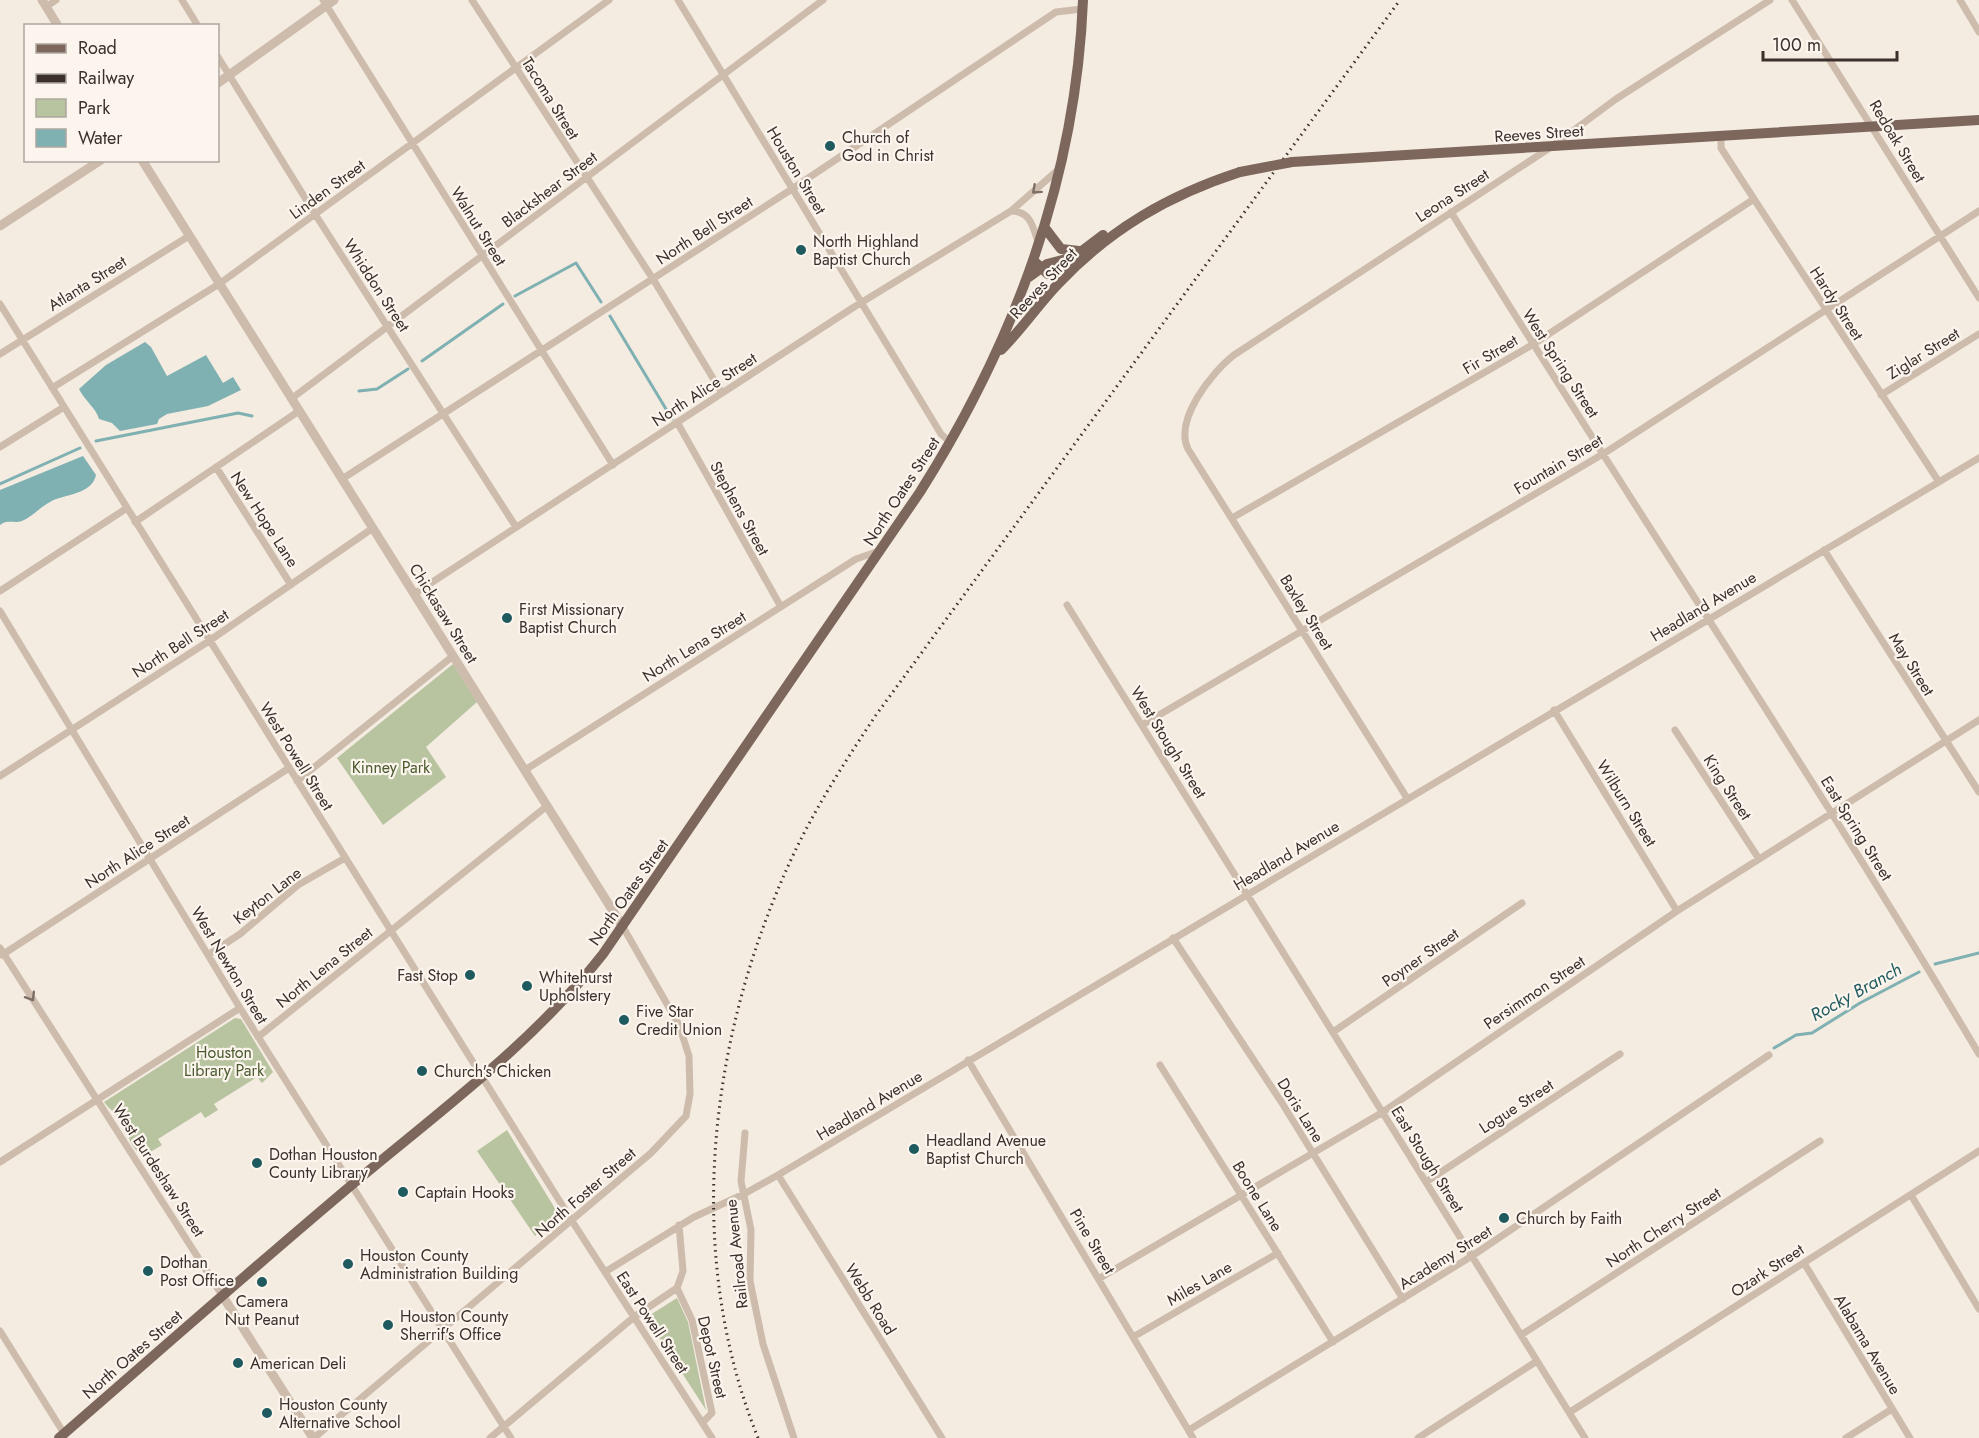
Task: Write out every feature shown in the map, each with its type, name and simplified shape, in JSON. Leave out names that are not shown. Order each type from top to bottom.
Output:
[{"type":"main road","points":[[995,357],[1045,228],[1060,168],[1072,109],[1082,5]]},
{"type":"main road","name":"Reeves Street","points":[[995,357],[1074,268],[1115,232],[1178,197],[1240,172],[1292,162],[1979,120]]},
{"type":"main road","points":[[1045,228],[1061,249],[1083,251]]},
{"type":"main road","name":"Reeves Street","points":[[1027,279],[1039,268],[1074,257],[1102,235],[1115,232]]},
{"type":"main road","points":[[1035,257],[1039,268],[1054,274],[1074,268]]},
{"type":"main road","name":"North Oates Street","points":[[63,1436],[222,1295],[482,1076],[559,1007],[623,927],[880,551],[951,443],[995,357]]},
{"type":"street","points":[[56,0],[44,4],[57,24]]},
{"type":"street","points":[[182,0],[197,24]]},
{"type":"street","name":"Tacoma Street","points":[[472,0],[653,279],[722,393]]},
{"type":"street","name":"Linden Street","points":[[52,388],[219,284],[609,0]]},
{"type":"street","name":"Houston Street","points":[[678,0],[940,434],[951,443]]},
{"type":"street","name":"Blackshear Street","points":[[291,399],[823,0]]},
{"type":"street","name":"Leona Street","points":[[1184,440],[1185,422],[1189,413],[1225,363],[1551,147],[1616,99],[1770,0]]},
{"type":"street","name":"Redoak Street","points":[[1792,0],[1979,298]]},
{"type":"street","points":[[1960,0],[1979,32]]},
{"type":"street","points":[[219,82],[328,2]]},
{"type":"street","name":"Walnut Street","points":[[328,2],[412,143],[613,465]]},
{"type":"street","name":"North Bell Street","points":[[342,479],[792,189],[1056,12],[1082,5]]},
{"type":"street","name":"Whiddon Street","points":[[219,59],[315,214],[516,527]]},
{"type":"street","name":"Hardy Street","points":[[1721,136],[1721,148],[1939,482]]},
{"type":"street","points":[[0,226],[98,162]]},
{"type":"street","name":"Chickasaw Street","points":[[143,162],[623,927],[679,1025],[688,1056],[690,1094]]},
{"type":"street","name":"North Alice Street","points":[[414,594],[722,393],[1011,211],[1060,168]]},
{"type":"street","name":"Fir Street","points":[[1232,518],[1532,345],[1754,200]]},
{"type":"street","points":[[1011,211],[1017,211],[1029,218],[1039,245]]},
{"type":"street","name":"Fountain Street","points":[[1142,725],[1603,454],[1979,211]]},
{"type":"street","name":"West Spring Street","points":[[1451,212],[1532,345],[1709,618]]},
{"type":"street","name":"Atlanta Street","points":[[0,354],[189,236]]},
{"type":"street","name":"West Powell Street","points":[[0,304],[572,1221]]},
{"type":"street","name":"Ziglar Street","points":[[1881,395],[1979,334]]},
{"type":"street","points":[[0,447],[64,406]]},
{"type":"street","points":[[135,522],[299,411]]},
{"type":"street","name":"Stephens Street","points":[[677,422],[781,607]]},
{"type":"street","name":"Baxley Street","points":[[1184,440],[1407,798]]},
{"type":"street","name":"Headland Avenue","points":[[605,1272],[679,1225],[778,1175],[1979,458]]},
{"type":"street","name":"New Hope Lane","points":[[216,467],[291,585]]},
{"type":"street","points":[[0,591],[127,508]]},
{"type":"street","name":"North Bell Street","points":[[0,776],[209,641],[373,528]]},
{"type":"street","name":"May Street","points":[[1824,550],[1979,792]]},
{"type":"street","name":"North Lena Street","points":[[525,770],[856,559],[880,551]]},
{"type":"street","name":"West Stough Street","points":[[1067,605],[1247,894]]},
{"type":"street","name":"West Newton Street","points":[[0,611],[240,1008],[511,1438]]},
{"type":"street","name":"East Spring Street","points":[[1709,618],[1833,813],[1979,1054]]},
{"type":"street","points":[[297,781],[453,656]]},
{"type":"street","name":"Wilburn Street","points":[[1554,710],[1677,910]]},
{"type":"street","name":"Persimmon Street","points":[[1100,1278],[1383,1112],[1677,910],[1979,720]]},
{"type":"street","name":"King Street","points":[[1676,730],[1759,859]]},
{"type":"street","name":"North Alice Street","points":[[1,953],[289,768]]},
{"type":"street","name":"North Lena Street","points":[[258,1037],[547,806]]},
{"type":"street","name":"Keyton Lane","points":[[208,955],[240,934],[298,885],[345,858]]},
{"type":"street","name":"East Stough Street","points":[[1247,894],[1586,1438]]},
{"type":"street","name":"Poyner Street","points":[[1333,1032],[1522,903]]},
{"type":"street","name":"Doris Lane","points":[[1173,938],[1312,1152],[1403,1299]]},
{"type":"street","name":"West Burdeshaw Street","points":[[1,953],[314,1438]]},
{"type":"street","points":[[0,1161],[240,1008]]},
{"type":"street","name":"Logue Street","points":[[1426,1182],[1620,1053]]},
{"type":"street","name":"Academy Street","points":[[1189,1430],[1472,1256],[1769,1055]]},
{"type":"street","name":"Pine Street","points":[[968,1060],[1100,1278],[1193,1438]]},
{"type":"street","name":"Boone Lane","points":[[1160,1065],[1333,1342]]},
{"type":"street","name":"North Foster Street","points":[[314,1438],[666,1139],[686,1116],[690,1094]]},
{"type":"street","name":"Railroad Avenue","points":[[745,1133],[741,1173],[751,1230],[750,1281],[755,1312],[794,1438]]},
{"type":"street","name":"North Cherry Street","points":[[1521,1335],[1820,1141]]},
{"type":"street","name":"Ozark Street","points":[[1570,1412],[1979,1151]]},
{"type":"street","name":"Webb Road","points":[[778,1175],[942,1438]]},
{"type":"street","points":[[1911,1195],[1979,1309]]},
{"type":"street","name":"East Powell Street","points":[[572,1221],[712,1438]]},
{"type":"street","points":[[490,1438],[634,1317],[677,1288],[683,1271],[679,1225]]},
{"type":"street","name":"Miles Lane","points":[[1134,1337],[1278,1253]]},
{"type":"street","name":"Alabama Avenue","points":[[1804,1263],[1910,1438]]},
{"type":"street","name":"Depot Street","points":[[677,1288],[692,1320],[712,1413],[703,1422]]},
{"type":"street","points":[[0,1331],[63,1436]]},
{"type":"street","points":[[1418,1438],[1538,1361]]},
{"type":"street","points":[[1846,1438],[1892,1409]]},
{"type":"green space","name":"Kinney Park","points":[[453,664],[477,702],[426,747],[446,777],[383,825],[337,758]]},
{"type":"green space","name":"Houston Library Park","points":[[235,1018],[241,1019],[273,1072],[262,1083],[257,1077],[214,1104],[218,1110],[205,1118],[201,1112],[158,1139],[162,1145],[147,1154],[139,1153],[131,1142],[122,1121],[104,1102]]},
{"type":"green space","points":[[507,1130],[559,1215],[535,1236],[477,1151]]},
{"type":"green space","points":[[677,1298],[688,1322],[706,1410],[647,1319]]},
{"type":"water","points":[[145,342],[151,347],[167,376],[206,355],[223,383],[233,377],[241,390],[208,406],[167,414],[159,419],[157,424],[120,431],[112,423],[99,419],[79,389],[106,365]]},
{"type":"water","points":[[83,456],[96,475],[89,487],[50,502],[22,521],[6,522],[0,525],[0,490]]},
{"type":"waterway","points":[[515,296],[576,263],[601,302]]},
{"type":"waterway","points":[[422,361],[503,304]]},
{"type":"waterway","points":[[610,316],[672,419]]},
{"type":"waterway","points":[[359,391],[377,389],[408,369]]},
{"type":"waterway","points":[[96,441],[238,413],[252,416]]},
{"type":"waterway","points":[[0,484],[80,448]]},
{"type":"waterway","name":"Rocky Branch","points":[[1935,964],[1979,953]]},
{"type":"waterway","name":"Rocky Branch","points":[[1774,1048],[1796,1035],[1812,1033],[1860,1003],[1919,972]]},
{"type":"railway","points":[[758,1438],[735,1368],[720,1296],[714,1222],[715,1149],[724,1075],[740,1003],[761,932],[789,864],[819,806],[876,715],[1400,0]]},
{"type":"place","name":"Church of God in Christ","points":[[830,146]]},
{"type":"place","name":"North Highland Baptist Church","points":[[801,250]]},
{"type":"place","name":"First Missionary Baptist Church","points":[[507,618]]},
{"type":"place","name":"Fast Stop","points":[[470,975]]},
{"type":"place","name":"Whitehurst Upholstery","points":[[527,986]]},
{"type":"place","name":"Five Star Credit Union","points":[[624,1020]]},
{"type":"place","name":"Church's Chicken","points":[[422,1071]]},
{"type":"place","name":"Headland Avenue Baptist Church","points":[[914,1149]]},
{"type":"place","name":"Dothan Houston County Library","points":[[257,1163]]},
{"type":"place","name":"Captain Hooks","points":[[403,1192]]},
{"type":"place","name":"Church by Faith","points":[[1504,1218]]},
{"type":"place","name":"Houston County Administration Building","points":[[348,1264]]},
{"type":"place","name":"Dothan Post Office","points":[[148,1271]]},
{"type":"place","name":"Camera Nut Peanut","points":[[262,1282]]},
{"type":"place","name":"Houston County Sherrif's Office","points":[[388,1325]]},
{"type":"place","name":"American Deli","points":[[238,1363]]},
{"type":"place","name":"Houston County Alternative School","points":[[267,1413]]}]
